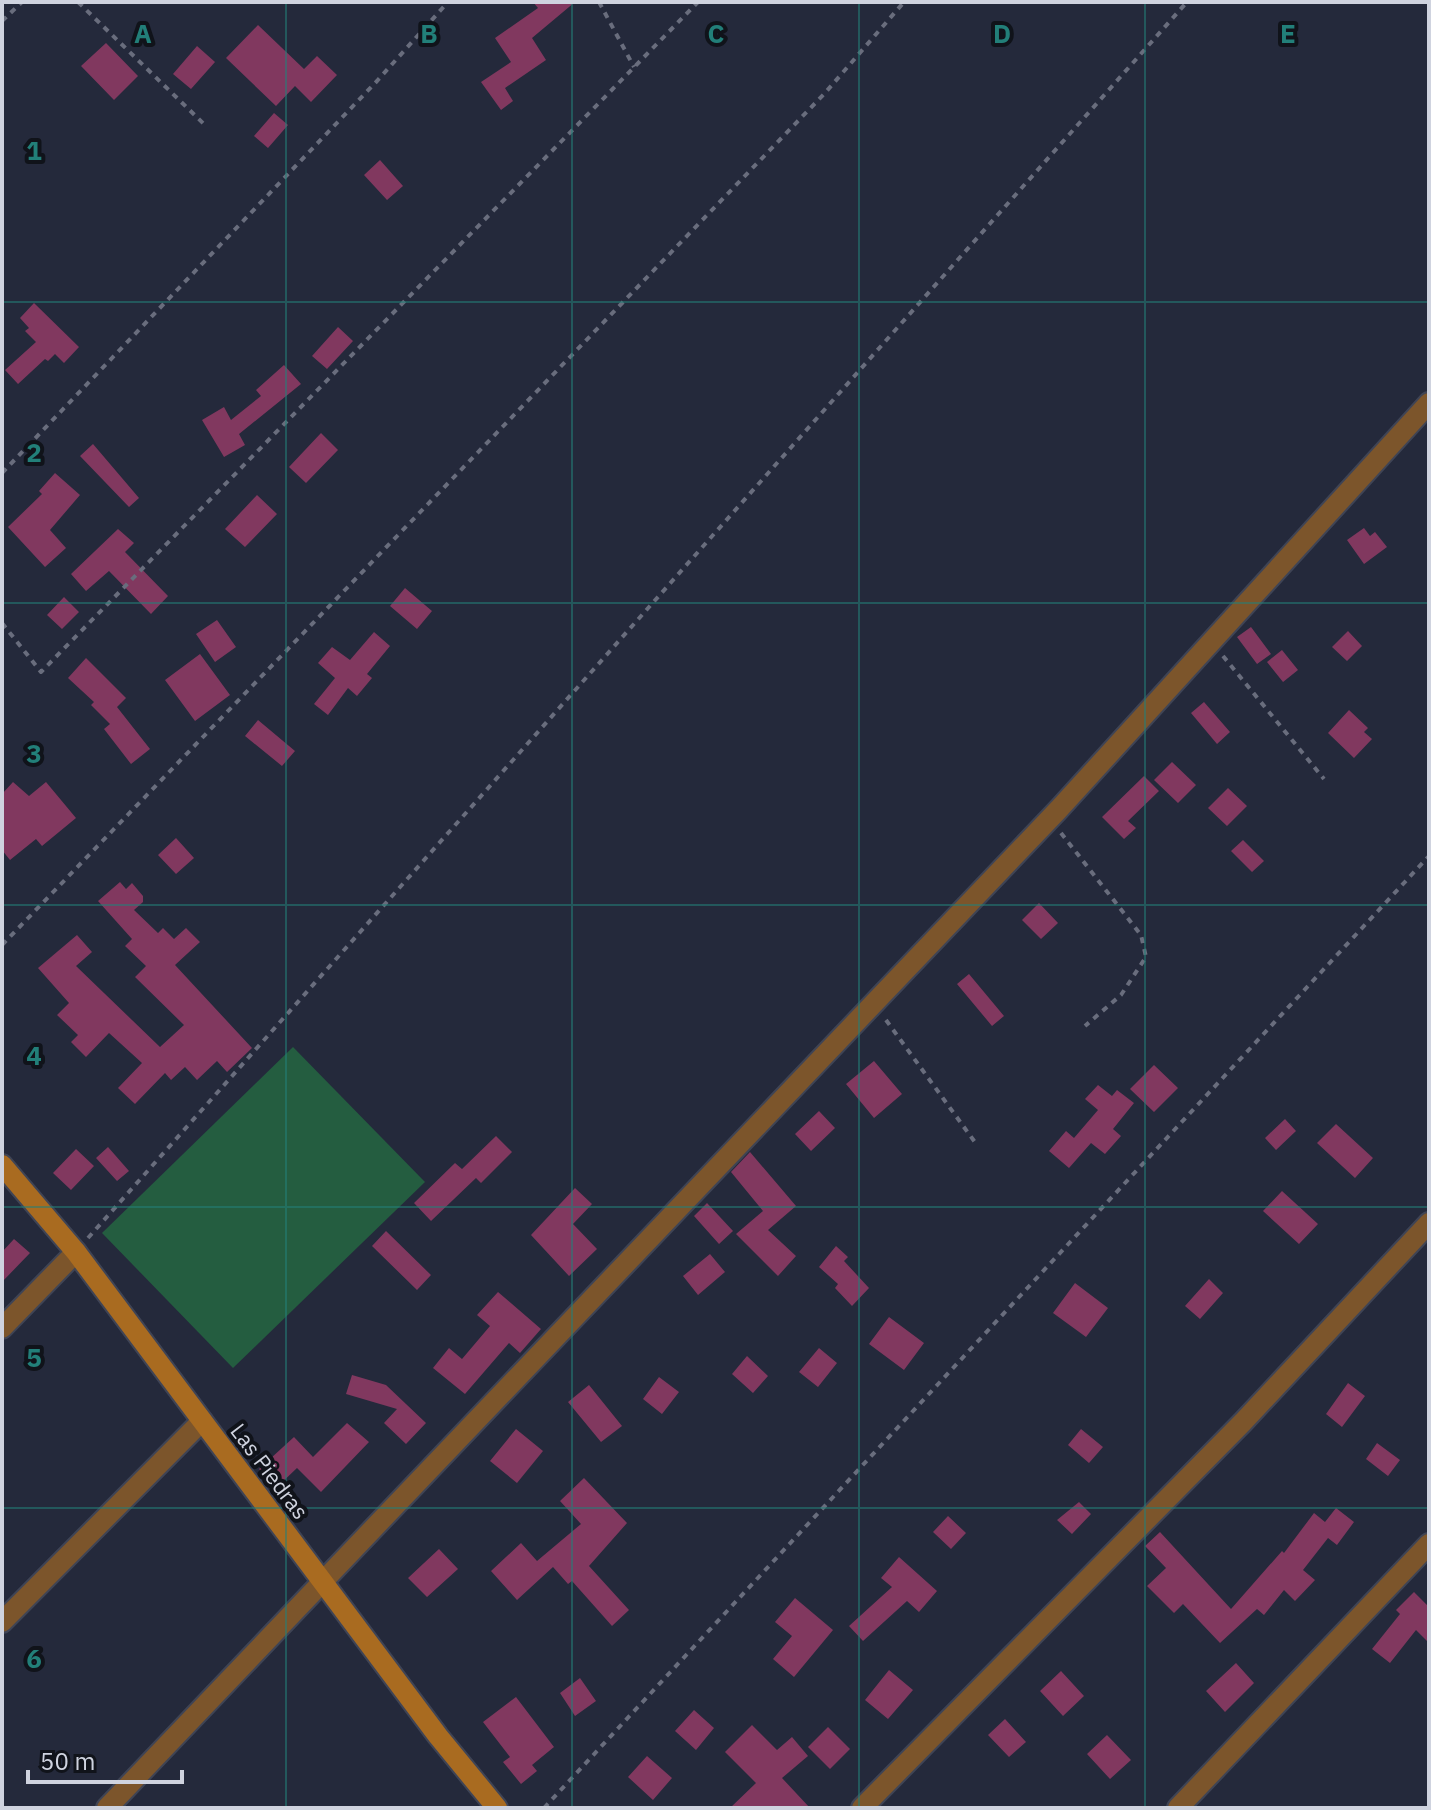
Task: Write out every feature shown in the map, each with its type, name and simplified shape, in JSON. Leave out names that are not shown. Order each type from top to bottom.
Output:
[{"type":"street","points":[[107,1808],[1050,818],[1429,403]]},
{"type":"street","name":"Las Piedras","points":[[2,1165],[76,1252],[323,1583],[497,1808]]},
{"type":"street","points":[[862,1808],[1243,1422],[1429,1223]]},
{"type":"street","points":[[2,1328],[76,1252]]},
{"type":"street","points":[[2,1622],[202,1421]]},
{"type":"street","points":[[1178,1808],[1429,1544]]},
{"type":"path","points":[[2,21],[22,2]]},
{"type":"path","points":[[78,2],[206,126]]},
{"type":"path","points":[[2,473],[448,2]]},
{"type":"path","points":[[599,2],[634,67]]},
{"type":"path","points":[[2,623],[41,672],[698,2]]},
{"type":"path","points":[[2,945],[825,93],[904,2]]},
{"type":"path","points":[[76,1252],[1187,2]]},
{"type":"path","points":[[1212,642],[1324,779]]},
{"type":"path","points":[[1050,818],[1141,935],[1146,957],[1121,995],[1085,1026]]},
{"type":"path","points":[[544,1808],[1429,856]]},
{"type":"path","points":[[872,1002],[977,1145]]},
{"type":"green space","points":[[293,1047],[425,1182],[233,1368],[102,1233]]},
{"type":"building","points":[[533,2],[575,2],[532,38],[546,60],[505,88],[513,101],[501,110],[481,82],[511,62],[495,38],[538,8]]},
{"type":"building","points":[[258,25],[304,69],[317,56],[337,75],[311,102],[295,86],[276,106],[226,58]]},
{"type":"building","points":[[106,43],[138,76],[114,100],[81,66]]},
{"type":"building","points":[[197,46],[215,62],[191,89],[173,74]]},
{"type":"building","points":[[274,113],[288,125],[268,148],[254,136]]},
{"type":"building","points":[[380,160],[403,186],[387,200],[364,175]]},
{"type":"building","points":[[34,303],[79,347],[64,363],[55,354],[48,361],[45,359],[18,384],[5,370],[36,342],[25,331],[29,328],[20,318]]},
{"type":"building","points":[[338,327],[353,341],[327,369],[312,356]]},
{"type":"building","points":[[284,365],[301,384],[239,434],[245,445],[224,457],[202,420],[224,407],[231,420],[261,396],[256,390]]},
{"type":"building","points":[[321,433],[338,450],[306,483],[289,467]]},
{"type":"building","points":[[93,444],[139,498],[129,507],[80,456]]},
{"type":"building","points":[[55,473],[80,495],[50,530],[66,548],[45,567],[8,527],[42,494],[39,491]]},
{"type":"building","points":[[257,495],[277,514],[245,547],[225,529]]},
{"type":"building","points":[[1364,528],[1370,536],[1375,532],[1387,547],[1364,564],[1347,540]]},
{"type":"building","points":[[118,529],[134,543],[125,552],[168,596],[151,614],[109,571],[86,591],[71,574]]},
{"type":"building","points":[[405,588],[432,611],[417,629],[390,606]]},
{"type":"building","points":[[64,597],[79,612],[62,629],[47,615]]},
{"type":"building","points":[[217,620],[236,647],[215,662],[196,634]]},
{"type":"building","points":[[1251,627],[1271,654],[1257,664],[1237,637]]},
{"type":"building","points":[[1348,631],[1362,646],[1347,661],[1332,647]]},
{"type":"building","points":[[374,632],[390,646],[367,674],[372,678],[357,696],[348,688],[328,715],[314,704],[335,678],[318,663],[332,647],[350,660]]},
{"type":"building","points":[[1282,650],[1298,670],[1283,682],[1267,662]]},
{"type":"building","points":[[200,654],[230,695],[195,721],[165,680]]},
{"type":"building","points":[[86,658],[126,698],[117,707],[150,749],[131,764],[104,729],[110,724],[91,705],[94,702],[68,678]]},
{"type":"building","points":[[1204,702],[1230,732],[1217,744],[1191,713]]},
{"type":"building","points":[[1349,710],[1368,728],[1364,732],[1372,739],[1354,758],[1328,733]]},
{"type":"building","points":[[258,720],[295,751],[282,766],[245,736]]},
{"type":"building","points":[[1172,762],[1196,785],[1178,803],[1154,780]]},
{"type":"building","points":[[1144,776],[1159,791],[1128,821],[1136,828],[1124,839],[1102,817]]},
{"type":"building","points":[[13,782],[29,796],[46,782],[76,818],[42,846],[36,839],[10,860],[2,850],[2,794]]},
{"type":"building","points":[[1228,788],[1247,806],[1227,826],[1208,808]]},
{"type":"building","points":[[176,838],[194,858],[176,874],[158,855]]},
{"type":"building","points":[[1243,840],[1264,861],[1252,872],[1231,851]]},
{"type":"building","points":[[120,882],[126,889],[132,883],[143,896],[143,902],[134,910],[158,933],[163,928],[174,939],[186,928],[200,942],[175,965],[252,1048],[227,1072],[217,1061],[197,1080],[185,1067],[171,1080],[165,1073],[135,1104],[118,1088],[142,1063],[109,1033],[86,1057],[71,1042],[78,1035],[57,1015],[69,1003],[38,968],[77,935],[92,952],[76,966],[160,1047],[184,1025],[135,977],[146,966],[125,946],[132,939],[98,901]]},
{"type":"building","points":[[1039,903],[1058,923],[1041,939],[1022,920]]},
{"type":"building","points":[[969,974],[1004,1016],[992,1026],[957,984]]},
{"type":"building","points":[[874,1061],[902,1094],[874,1118],[846,1084]]},
{"type":"building","points":[[1154,1065],[1178,1088],[1154,1112],[1130,1089]]},
{"type":"building","points":[[1098,1085],[1112,1096],[1117,1090],[1134,1103],[1113,1129],[1121,1136],[1105,1154],[1091,1143],[1069,1168],[1049,1151],[1066,1131],[1074,1138],[1098,1110],[1085,1099]]},
{"type":"building","points":[[819,1111],[835,1128],[811,1151],[795,1134]]},
{"type":"building","points":[[1285,1119],[1296,1131],[1276,1150],[1265,1138]]},
{"type":"building","points":[[1336,1124],[1373,1158],[1355,1178],[1317,1143]]},
{"type":"building","points":[[496,1136],[512,1152],[481,1183],[476,1178],[431,1221],[414,1203],[455,1163],[462,1169]]},
{"type":"building","points":[[108,1147],[129,1171],[117,1181],[96,1158]]},
{"type":"building","points":[[76,1149],[94,1166],[71,1190],[53,1173]]},
{"type":"building","points":[[750,1152],[796,1206],[768,1230],[796,1256],[778,1276],[736,1234],[763,1211],[731,1172]]},
{"type":"building","points":[[575,1188],[592,1204],[573,1224],[597,1249],[569,1276],[531,1235]]},
{"type":"building","points":[[1282,1191],[1318,1224],[1299,1244],[1263,1211]]},
{"type":"building","points":[[707,1203],[733,1231],[719,1244],[694,1216]]},
{"type":"building","points":[[386,1231],[431,1275],[417,1290],[372,1246]]},
{"type":"building","points":[[14,1239],[30,1253],[2,1282],[2,1252]]},
{"type":"building","points":[[836,1246],[848,1257],[844,1261],[869,1288],[852,1306],[835,1288],[838,1284],[819,1267]]},
{"type":"building","points":[[710,1254],[725,1272],[698,1295],[683,1276]]},
{"type":"building","points":[[1209,1279],[1223,1293],[1200,1319],[1185,1306]]},
{"type":"building","points":[[1075,1283],[1108,1308],[1086,1337],[1053,1313]]},
{"type":"building","points":[[498,1292],[541,1329],[520,1353],[509,1343],[465,1394],[433,1368],[449,1348],[462,1359],[490,1326],[477,1315]]},
{"type":"building","points":[[889,1317],[924,1343],[904,1370],[869,1344]]},
{"type":"building","points":[[819,1348],[837,1363],[818,1387],[799,1372]]},
{"type":"building","points":[[747,1356],[768,1376],[753,1393],[732,1374]]},
{"type":"building","points":[[352,1375],[386,1385],[426,1423],[406,1444],[384,1423],[397,1409],[346,1394]]},
{"type":"building","points":[[659,1377],[679,1392],[662,1414],[643,1399]]},
{"type":"building","points":[[1348,1383],[1365,1396],[1342,1427],[1326,1414]]},
{"type":"building","points":[[589,1385],[622,1426],[601,1442],[568,1402]]},
{"type":"building","points":[[347,1423],[369,1442],[321,1492],[297,1468],[276,1488],[259,1469],[294,1437],[313,1457]]},
{"type":"building","points":[[516,1429],[543,1451],[517,1483],[490,1461]]},
{"type":"building","points":[[1081,1429],[1103,1447],[1089,1463],[1068,1445]]},
{"type":"building","points":[[1377,1443],[1400,1460],[1388,1476],[1366,1459]]},
{"type":"building","points":[[584,1478],[627,1523],[589,1566],[629,1610],[612,1626],[572,1581],[568,1584],[553,1567],[517,1600],[491,1571],[521,1543],[537,1561],[581,1524],[560,1501]]},
{"type":"building","points":[[1079,1502],[1091,1514],[1072,1534],[1057,1520]]},
{"type":"building","points":[[1336,1508],[1354,1522],[1337,1545],[1328,1538],[1303,1570],[1315,1580],[1295,1601],[1284,1590],[1264,1615],[1257,1609],[1220,1643],[1183,1604],[1174,1613],[1147,1586],[1166,1568],[1145,1546],[1160,1532],[1231,1609],[1282,1551],[1284,1553],[1314,1513],[1325,1522]]},
{"type":"building","points":[[948,1516],[966,1533],[951,1549],[933,1532]]},
{"type":"building","points":[[439,1549],[458,1569],[427,1597],[408,1578]]},
{"type":"building","points":[[899,1557],[937,1591],[919,1612],[907,1601],[863,1641],[849,1626],[892,1587],[881,1578]]},
{"type":"building","points":[[1414,1592],[1429,1607],[1429,1643],[1416,1630],[1390,1663],[1372,1649],[1400,1614],[1396,1610]]},
{"type":"building","points":[[795,1598],[833,1630],[794,1677],[773,1659],[792,1636],[775,1622]]},
{"type":"building","points":[[1236,1663],[1254,1683],[1225,1712],[1206,1691]]},
{"type":"building","points":[[889,1670],[913,1690],[888,1719],[865,1700]]},
{"type":"building","points":[[1061,1671],[1084,1696],[1063,1716],[1040,1691]]},
{"type":"building","points":[[580,1678],[596,1701],[575,1716],[560,1693]]},
{"type":"building","points":[[516,1697],[554,1747],[532,1765],[537,1771],[521,1784],[503,1762],[510,1757],[483,1722]]},
{"type":"building","points":[[694,1710],[714,1728],[696,1750],[675,1731]]},
{"type":"building","points":[[1005,1719],[1026,1742],[1009,1757],[988,1735]]},
{"type":"building","points":[[752,1725],[777,1750],[792,1737],[808,1756],[782,1778],[810,1808],[730,1808],[756,1783],[725,1752]]},
{"type":"building","points":[[828,1727],[850,1749],[830,1769],[808,1747]]},
{"type":"building","points":[[1107,1735],[1131,1760],[1110,1779],[1087,1754]]},
{"type":"building","points":[[647,1756],[672,1778],[653,1800],[628,1777]]}]
